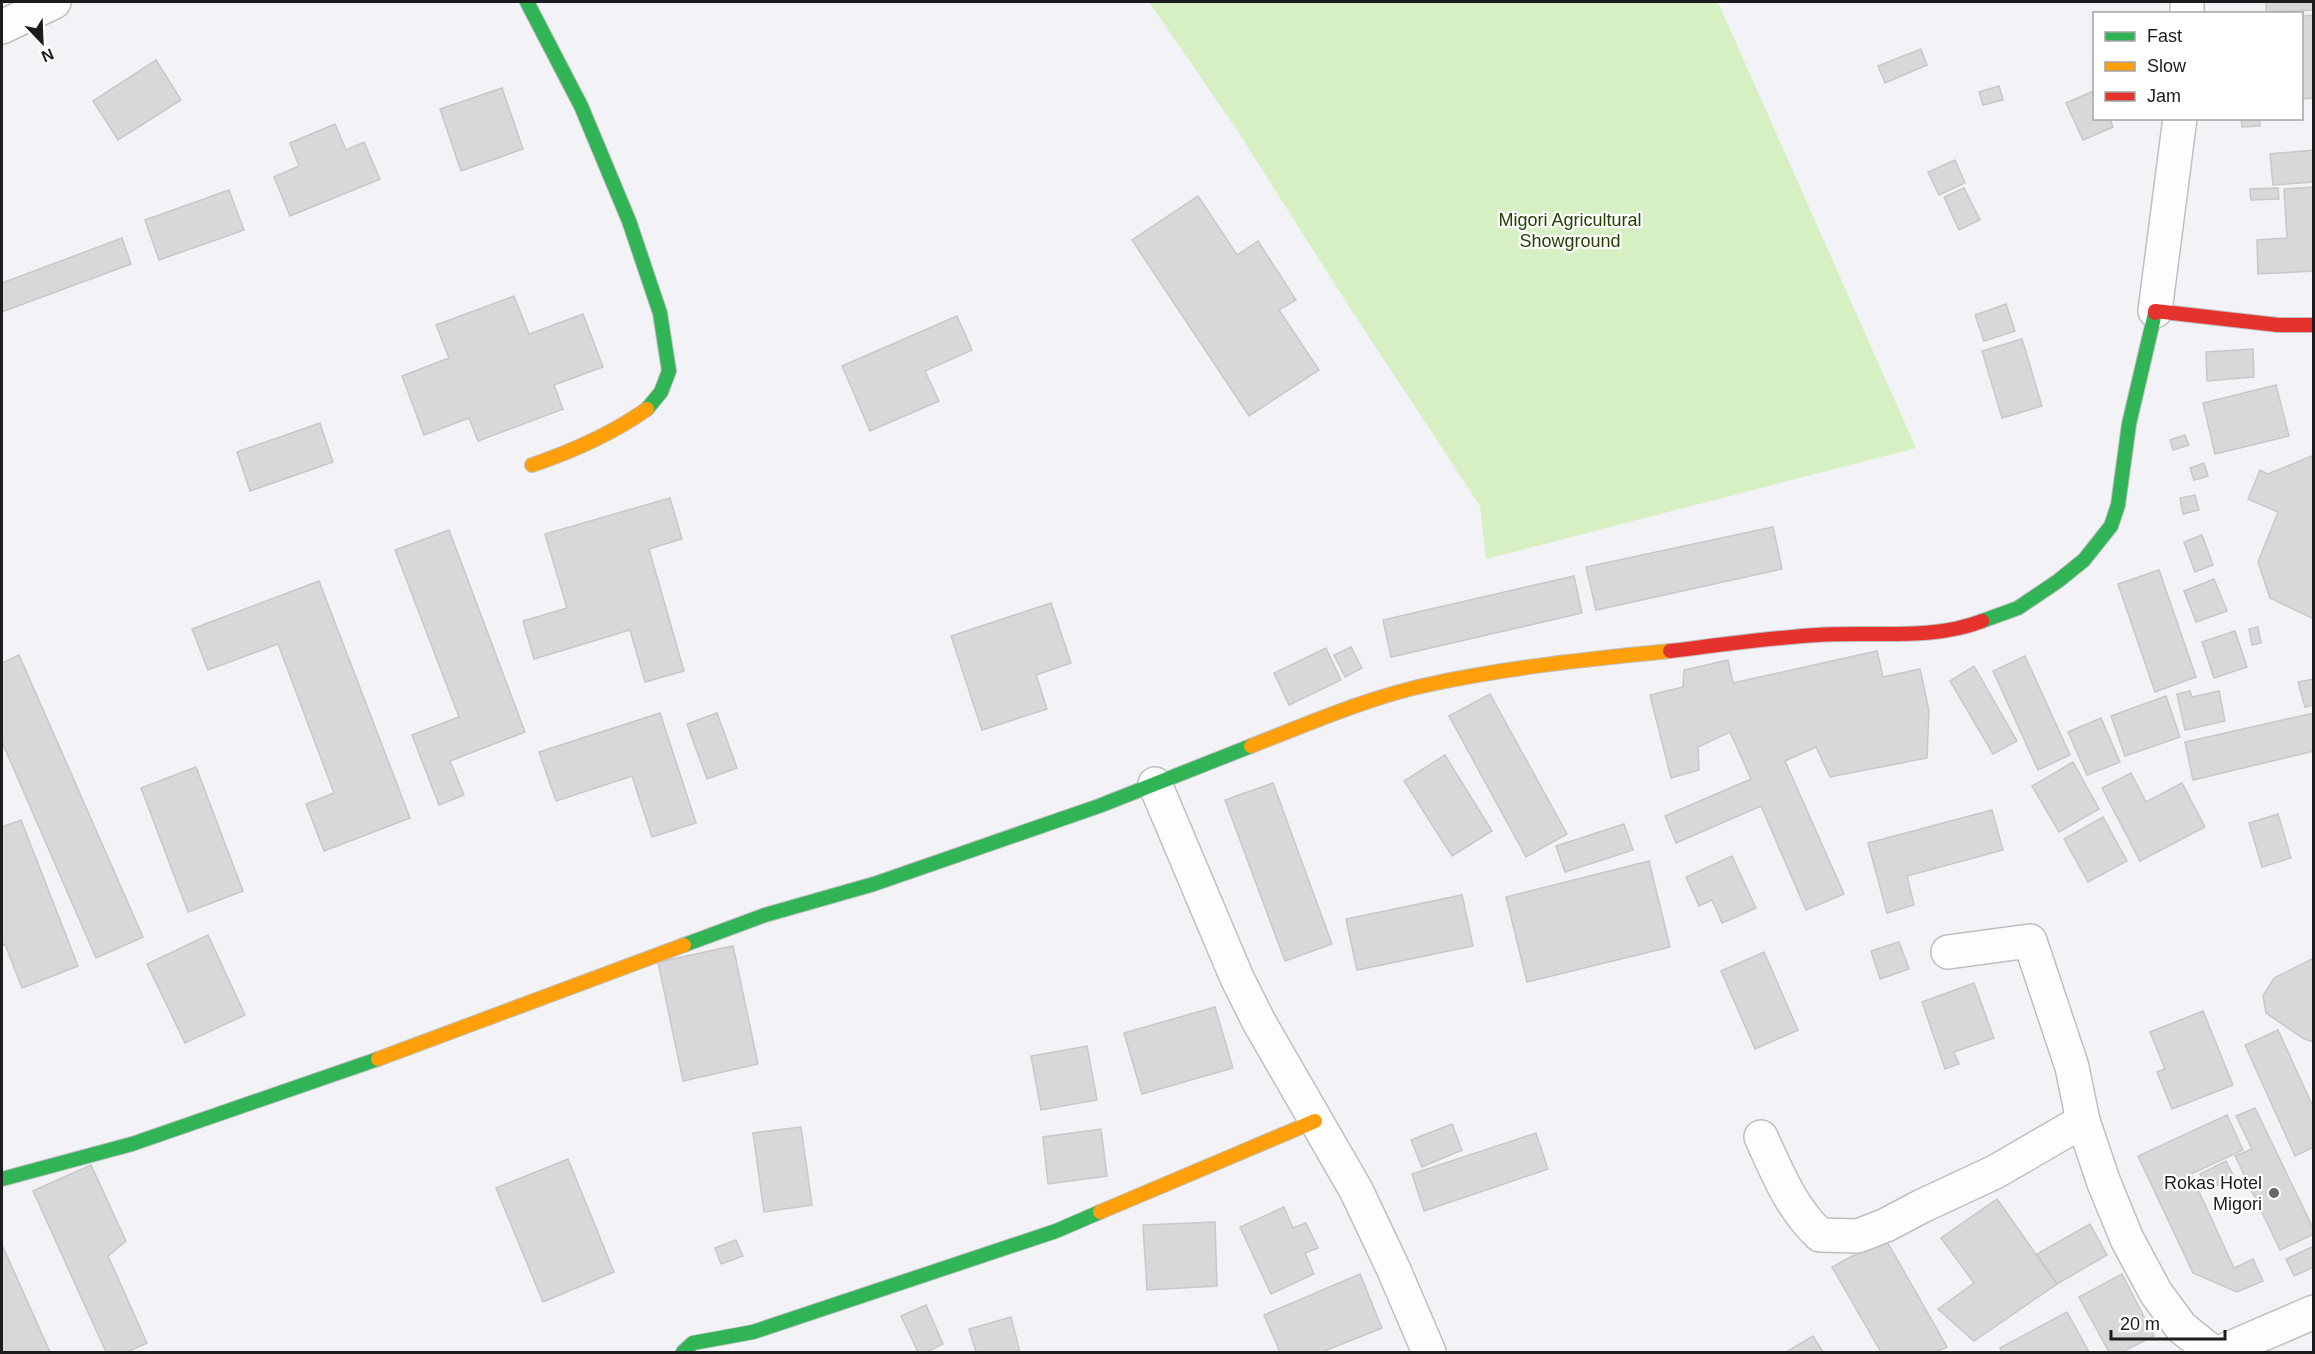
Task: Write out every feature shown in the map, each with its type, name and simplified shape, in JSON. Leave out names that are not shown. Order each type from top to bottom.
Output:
[{"type":"street","points":[[2,27],[54,2]]},
{"type":"street","points":[[527,2],[581,106],[629,221],[660,313],[669,371],[661,392],[647,410],[568,453],[532,465]]},
{"type":"street","points":[[2,1179],[132,1144],[323,1080],[755,919],[874,884],[1099,806],[1361,703],[1430,684],[1542,663],[1818,635],[1922,633],[1970,626],[2018,608],[2084,560],[2111,526],[2118,505],[2129,424],[2155,311],[2180,120]]},
{"type":"street","points":[[2155,311],[2278,325],[2313,325]]},
{"type":"street","points":[[1155,784],[1237,978],[1259,1022],[1356,1190],[1394,1268],[1429,1353]]},
{"type":"street","points":[[1948,952],[2030,942],[2072,1067],[2083,1121],[2104,1183],[2127,1239],[2156,1293],[2181,1327],[2212,1353]]},
{"type":"street","points":[[684,1353],[693,1343],[753,1332],[1056,1231],[1315,1121]]},
{"type":"street","points":[[1761,1137],[1779,1178],[1806,1222],[1820,1235],[1858,1236],[1886,1225],[1995,1172],[2083,1121]]},
{"type":"street","points":[[2222,1353],[2313,1312]]},
{"type":"green space","name":"Migori Agricultural Showground","points":[[1149,2],[1718,2],[1916,448],[1486,559],[1480,506],[1237,130]]},
{"type":"building","points":[[2266,2],[2314,2],[2314,10],[2266,12]]},
{"type":"building","points":[[2314,15],[2314,98],[2303,99],[2303,16]]},
{"type":"building","points":[[1921,49],[1927,65],[1885,83],[1878,66]]},
{"type":"building","points":[[156,60],[181,100],[118,140],[93,101]]},
{"type":"building","points":[[1999,86],[2003,100],[1983,105],[1979,92]]},
{"type":"building","points":[[502,88],[523,149],[461,171],[440,109]]},
{"type":"building","points":[[2093,91],[2093,120],[2111,120],[2113,127],[2083,140],[2066,103]]},
{"type":"building","points":[[2241,120],[2259,120],[2260,126],[2242,127]]},
{"type":"building","points":[[335,124],[346,150],[364,142],[380,179],[290,216],[274,177],[299,166],[290,143]]},
{"type":"building","points":[[2314,150],[2314,182],[2273,185],[2270,154]]},
{"type":"building","points":[[1955,160],[1965,183],[1939,195],[1928,172]]},
{"type":"building","points":[[2314,187],[2314,271],[2258,274],[2257,240],[2287,238],[2284,189]]},
{"type":"building","points":[[1964,188],[1980,220],[1959,230],[1944,197]]},
{"type":"building","points":[[2278,188],[2279,199],[2251,200],[2250,189]]},
{"type":"building","points":[[229,190],[244,230],[159,260],[145,220]]},
{"type":"building","points":[[1198,196],[1237,255],[1258,241],[1296,300],[1279,310],[1319,370],[1249,416],[1132,240]]},
{"type":"building","points":[[122,238],[131,264],[2,312],[2,283]]},
{"type":"building","points":[[514,296],[529,334],[583,314],[603,367],[554,385],[563,409],[478,441],[469,418],[424,435],[402,376],[449,358],[436,325]]},
{"type":"building","points":[[2006,304],[2015,331],[1984,341],[1975,315]]},
{"type":"building","points":[[957,316],[972,350],[925,371],[939,401],[870,431],[842,366]]},
{"type":"building","points":[[2022,339],[2042,406],[2002,418],[1982,351]]},
{"type":"building","points":[[2253,349],[2254,377],[2207,381],[2206,352]]},
{"type":"building","points":[[2276,385],[2289,436],[2215,454],[2203,403]]},
{"type":"building","points":[[320,423],[333,462],[250,491],[237,452]]},
{"type":"building","points":[[2185,435],[2189,445],[2173,450],[2170,440]]},
{"type":"building","points":[[2314,455],[2314,619],[2270,598],[2258,562],[2278,512],[2248,499],[2260,470],[2268,474]]},
{"type":"building","points":[[2204,463],[2208,476],[2194,480],[2190,468]]},
{"type":"building","points":[[2195,495],[2199,510],[2183,514],[2180,498]]},
{"type":"building","points":[[670,498],[682,539],[649,549],[684,671],[645,682],[630,630],[534,659],[523,621],[567,608],[545,534]]},
{"type":"building","points":[[1773,527],[1782,569],[1596,610],[1586,567]]},
{"type":"building","points":[[449,530],[525,732],[450,761],[464,795],[439,805],[412,735],[459,717],[395,550]]},
{"type":"building","points":[[2202,535],[2213,565],[2195,572],[2184,542]]},
{"type":"building","points":[[2159,570],[2196,677],[2155,692],[2118,584]]},
{"type":"building","points":[[1574,576],[1582,613],[1391,657],[1383,620]]},
{"type":"building","points":[[2214,579],[2227,611],[2196,622],[2184,591]]},
{"type":"building","points":[[319,581],[410,818],[324,851],[306,804],[334,793],[278,644],[208,670],[192,629]]},
{"type":"building","points":[[1051,603],[1071,663],[1036,675],[1047,709],[982,730],[951,636]]},
{"type":"building","points":[[2258,627],[2261,643],[2252,645],[2249,629]]},
{"type":"building","points":[[2235,631],[2247,667],[2214,678],[2202,642]]},
{"type":"building","points":[[1351,647],[1362,668],[1345,677],[1334,655]]},
{"type":"building","points":[[1326,648],[1341,680],[1289,705],[1274,673]]},
{"type":"building","points":[[1877,651],[1883,677],[1920,669],[1929,711],[1927,758],[1830,777],[1816,747],[1785,761],[1844,894],[1806,910],[1761,806],[1676,843],[1665,816],[1751,779],[1730,732],[1698,747],[1699,770],[1671,778],[1650,695],[1683,687],[1684,670],[1728,660],[1733,683]]},
{"type":"building","points":[[19,655],[143,937],[96,958],[2,742],[2,663]]},
{"type":"building","points":[[2025,656],[2070,755],[2038,770],[1993,671]]},
{"type":"building","points":[[1974,666],[2017,741],[1993,754],[1950,681]]},
{"type":"building","points":[[2314,679],[2314,705],[2305,707],[2298,682]]},
{"type":"building","points":[[2190,691],[2192,697],[2219,691],[2225,721],[2185,730],[2177,694]]},
{"type":"building","points":[[1490,694],[1567,834],[1526,857],[1449,716]]},
{"type":"building","points":[[2166,696],[2180,737],[2125,756],[2111,716]]},
{"type":"building","points":[[660,713],[696,823],[652,837],[632,776],[556,801],[539,752]]},
{"type":"building","points":[[717,713],[737,768],[707,779],[687,724]]},
{"type":"building","points":[[2314,713],[2314,751],[2193,780],[2185,742]]},
{"type":"building","points":[[2101,718],[2120,762],[2087,775],[2068,732]]},
{"type":"building","points":[[1445,755],[1492,831],[1452,856],[1404,781]]},
{"type":"building","points":[[2073,762],[2099,809],[2059,832],[2032,786]]},
{"type":"building","points":[[196,767],[243,891],[188,912],[141,788]]},
{"type":"building","points":[[2131,773],[2146,802],[2182,783],[2205,827],[2140,861],[2102,788]]},
{"type":"building","points":[[1273,783],[1332,944],[1285,961],[1225,800]]},
{"type":"building","points":[[1992,810],[2003,850],[1907,876],[1914,905],[1887,913],[1868,843]]},
{"type":"building","points":[[2278,814],[2291,858],[2262,867],[2249,823]]},
{"type":"building","points":[[2103,817],[2127,861],[2088,882],[2064,839]]},
{"type":"building","points":[[21,820],[78,966],[22,988],[5,944],[2,946],[2,827]]},
{"type":"building","points":[[1624,824],[1633,850],[1565,872],[1556,846]]},
{"type":"building","points":[[1732,856],[1756,908],[1722,923],[1712,900],[1699,906],[1686,877]]},
{"type":"building","points":[[1649,861],[1670,947],[1527,982],[1506,897]]},
{"type":"building","points":[[1462,895],[1473,946],[1357,970],[1346,919]]},
{"type":"building","points":[[208,935],[245,1015],[185,1043],[147,964]]},
{"type":"building","points":[[1899,942],[1909,969],[1880,979],[1871,951]]},
{"type":"building","points":[[733,946],[758,1064],[683,1081],[658,962]]},
{"type":"building","points":[[1764,952],[1798,1030],[1755,1049],[1721,971]]},
{"type":"building","points":[[2314,958],[2314,1042],[2304,1039],[2266,1013],[2263,996],[2274,978]]},
{"type":"building","points":[[1974,983],[1994,1038],[1954,1052],[1959,1064],[1945,1069],[1922,1002]]},
{"type":"building","points":[[1215,1007],[1233,1068],[1142,1094],[1124,1033]]},
{"type":"building","points":[[2203,1011],[2233,1085],[2172,1109],[2157,1072],[2165,1069],[2150,1032]]},
{"type":"building","points":[[2278,1030],[2314,1109],[2314,1147],[2295,1156],[2245,1045]]},
{"type":"building","points":[[1087,1046],[1097,1100],[1041,1110],[1031,1056]]},
{"type":"building","name":"Rokas Hotel Migori","points":[[2255,1108],[2314,1230],[2314,1234],[2280,1250],[2235,1156],[2252,1149],[2236,1116]]},
{"type":"building","points":[[2227,1115],[2243,1150],[2191,1174],[2234,1268],[2253,1259],[2263,1281],[2237,1292],[2193,1273],[2138,1156]]},
{"type":"building","points":[[1452,1124],[1462,1150],[1422,1167],[1411,1140]]},
{"type":"building","points":[[801,1127],[812,1205],[764,1212],[753,1133]]},
{"type":"building","points":[[1101,1129],[1107,1176],[1048,1184],[1043,1137]]},
{"type":"building","points":[[1536,1133],[1548,1169],[1424,1211],[1412,1174]]},
{"type":"building","points":[[568,1159],[614,1272],[543,1302],[496,1188]]},
{"type":"building","points":[[2226,1161],[2234,1177],[2208,1190],[2200,1174]]},
{"type":"building","points":[[91,1165],[126,1241],[108,1256],[147,1343],[127,1352],[106,1352],[33,1191]]},
{"type":"building","points":[[1997,1199],[2057,1284],[1974,1341],[1938,1309],[1974,1283],[1941,1238]]},
{"type":"building","points":[[1284,1207],[1293,1228],[1306,1223],[1318,1248],[1305,1253],[1314,1274],[1271,1294],[1240,1227]]},
{"type":"building","points":[[1215,1222],[1217,1286],[1147,1290],[1143,1225]]},
{"type":"building","points":[[2090,1224],[2107,1255],[2057,1284],[2037,1254]]},
{"type":"building","points":[[1885,1238],[1947,1347],[1936,1352],[1881,1352],[1832,1267]]},
{"type":"building","points":[[736,1240],[743,1256],[721,1264],[715,1248]]},
{"type":"building","points":[[2314,1246],[2314,1267],[2294,1276],[2286,1259]]},
{"type":"building","points":[[3,1247],[50,1352],[2,1352]]},
{"type":"building","points":[[1360,1274],[1382,1328],[1322,1352],[1280,1352],[1264,1315]]},
{"type":"building","points":[[2122,1274],[2154,1336],[2122,1352],[2109,1352],[2079,1297]]},
{"type":"building","points":[[926,1305],[943,1344],[927,1352],[918,1352],[901,1316]]},
{"type":"building","points":[[2067,1312],[2089,1352],[2002,1352],[2000,1348]]},
{"type":"building","points":[[1011,1317],[1020,1352],[976,1352],[969,1329]]},
{"type":"building","points":[[1813,1336],[1823,1352],[1786,1352]]},
{"type":"traffic: fast","points":[[527,2],[581,106],[629,221],[660,313],[669,371],[661,392],[647,409]]},
{"type":"traffic: fast","points":[[1982,621],[2018,608],[2058,581],[2084,560],[2111,526],[2118,505],[2129,424],[2155,313]]},
{"type":"traffic: fast","points":[[684,945],[765,915],[874,884],[1099,806],[1251,746]]},
{"type":"traffic: fast","points":[[2,1179],[132,1144],[378,1059]]},
{"type":"traffic: fast","points":[[683,1352],[693,1343],[753,1332],[1056,1231],[1100,1212]]},
{"type":"traffic: slow","points":[[532,465],[592,441],[647,409]]},
{"type":"traffic: slow","points":[[1251,746],[1362,703],[1408,689],[1520,668],[1670,651]]},
{"type":"traffic: slow","points":[[378,1059],[684,945]]},
{"type":"traffic: slow","points":[[1100,1212],[1315,1121]]},
{"type":"traffic: jam","points":[[2155,313],[2155,311],[2278,325],[2314,325]]},
{"type":"traffic: jam","points":[[1670,651],[1817,635],[1922,633],[1963,627],[1982,621]]},
{"type":"place","name":"Rokas Hotel Migori","points":[[2274,1193]]}]
